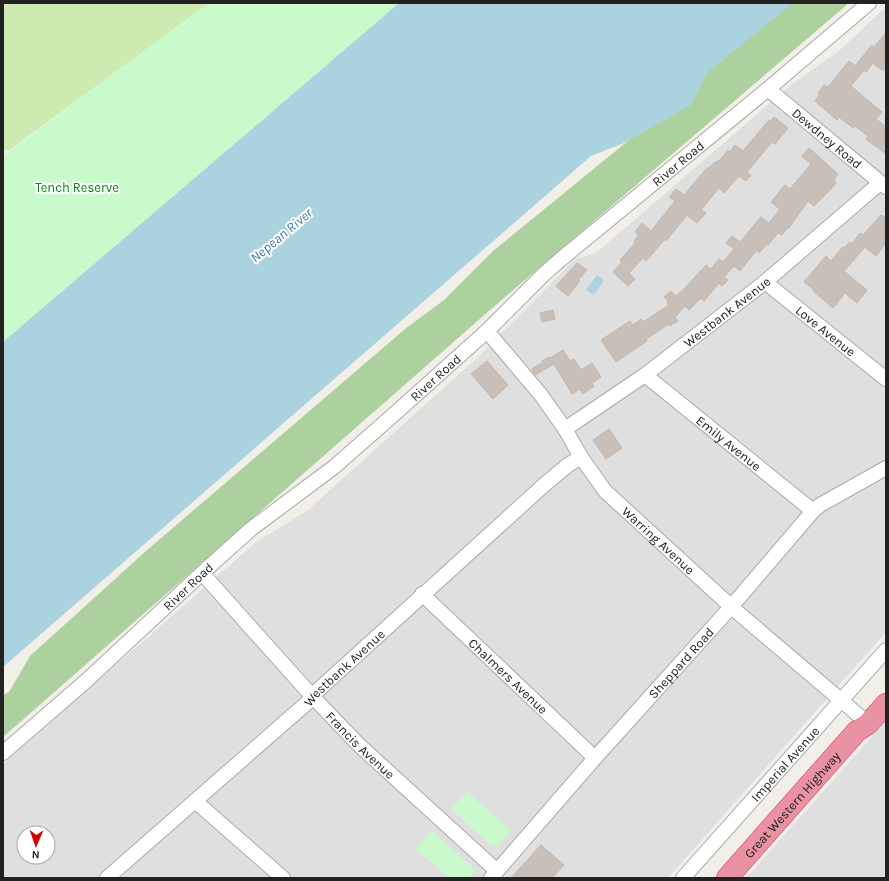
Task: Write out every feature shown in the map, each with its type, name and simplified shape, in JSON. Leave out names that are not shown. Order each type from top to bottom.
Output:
[{"type":"highway","name":"Great Western Highway","points":[[727,878],[886,694]]},
{"type":"highway","name":"Great Western Highway","points":[[860,725],[868,724],[886,704]]},
{"type":"street","name":"River Road","points":[[3,753],[86,681],[202,572],[251,529],[334,466],[486,331],[560,260],[768,89],[868,3]]},
{"type":"street","name":"Dewdney Road","points":[[768,89],[883,185]]},
{"type":"street","name":"Westbank Avenue","points":[[565,429],[645,375],[765,282],[883,185]]},
{"type":"street","name":"Love Avenue","points":[[765,282],[886,379]]},
{"type":"street","name":"Warring Avenue","points":[[486,331],[538,390],[602,487],[731,607],[841,701],[860,725]]},
{"type":"street","name":"Emily Avenue","points":[[645,375],[813,511]]},
{"type":"street","name":"Westbank Avenue","points":[[107,878],[305,705],[316,692],[422,594],[544,485],[568,465],[581,457]]},
{"type":"street","name":"Sheppard Road","points":[[494,874],[595,758],[731,607],[813,511],[820,505],[886,468]]},
{"type":"street","name":"Francis Avenue","points":[[202,572],[312,696],[360,746],[494,874]]},
{"type":"street","name":"Chalmers Avenue","points":[[422,594],[595,758]]},
{"type":"street","name":"Imperial Avenue","points":[[683,878],[886,650]]},
{"type":"street","points":[[195,802],[283,878]]},
{"type":"shaded area","points":[[886,7],[886,632],[668,878],[3,878],[3,764],[255,543],[308,510],[478,357],[575,259],[596,253],[792,84],[839,51]]},
{"type":"shaded area","points":[[886,721],[886,878],[746,878]]},
{"type":"shaded area","points":[[533,838],[540,839],[507,878],[498,878]]},
{"type":"green space","points":[[3,3],[209,3],[8,151],[3,149]]},
{"type":"green space","name":"Tench Reserve","points":[[209,3],[399,3],[3,342],[3,156]]},
{"type":"green space","points":[[789,3],[849,3],[498,303],[3,737],[3,695],[9,692],[30,656],[146,551],[405,329],[444,300],[493,251],[645,127],[710,66]]},
{"type":"green space","points":[[467,792],[511,831],[499,845],[492,846],[451,809]]},
{"type":"green space","points":[[432,831],[473,868],[473,875],[470,878],[449,878],[416,849]]},
{"type":"water","name":"Nepean River","points":[[399,3],[793,3],[707,73],[691,105],[624,143],[591,156],[3,667],[3,342]]},
{"type":"water","points":[[597,275],[604,280],[594,295],[586,290]]},
{"type":"building","points":[[886,33],[886,67],[883,71],[873,63],[866,72],[864,70],[851,86],[882,112],[876,119],[886,127],[886,154],[866,139],[868,136],[855,126],[853,128],[839,117],[837,120],[815,101],[820,94],[818,93],[824,85],[828,87],[849,61],[855,66],[872,45],[874,47]]},
{"type":"building","points":[[774,117],[788,128],[775,144],[772,142],[747,172],[751,175],[746,181],[739,176],[724,193],[719,188],[701,210],[706,213],[697,223],[687,215],[666,241],[665,239],[646,261],[643,258],[629,273],[635,279],[628,286],[613,272],[622,262],[620,260],[635,243],[634,241],[639,235],[635,232],[642,223],[651,231],[675,201],[669,197],[676,189],[684,195],[706,169],[715,162],[719,161],[728,150],[730,152],[735,145],[743,151],[769,120],[770,121]]},
{"type":"building","points":[[809,148],[838,174],[834,179],[836,183],[831,189],[814,206],[808,201],[788,229],[787,228],[782,235],[778,233],[759,253],[757,250],[740,271],[734,266],[724,277],[728,280],[722,286],[719,283],[704,301],[701,298],[689,310],[685,306],[675,317],[678,321],[670,326],[669,324],[646,339],[647,341],[616,362],[601,340],[630,321],[633,325],[641,319],[643,322],[669,305],[667,303],[668,301],[664,297],[671,291],[676,296],[706,265],[711,269],[719,259],[723,262],[734,249],[726,243],[732,236],[740,242],[761,217],[769,223],[780,209],[771,202],[785,185],[790,189],[811,164],[802,156]]},
{"type":"building","points":[[881,215],[886,218],[886,243],[876,256],[865,247],[844,271],[867,290],[857,303],[845,293],[833,308],[804,282],[826,256],[831,261],[843,247],[844,248],[850,242],[852,244],[860,233],[863,235]]},
{"type":"building","points":[[577,263],[587,270],[578,280],[580,281],[568,296],[556,286]]},
{"type":"building","points":[[553,310],[555,319],[542,322],[540,313]]},
{"type":"building","points":[[563,350],[570,361],[574,359],[581,370],[592,363],[601,377],[592,383],[594,386],[583,394],[580,389],[572,394],[554,364],[535,375],[532,369],[543,362],[542,361]]},
{"type":"building","points":[[487,361],[508,385],[493,399],[471,374]]},
{"type":"building","points":[[609,429],[622,448],[606,459],[593,440]]},
{"type":"building","points":[[541,845],[564,865],[552,878],[511,878]]}]
